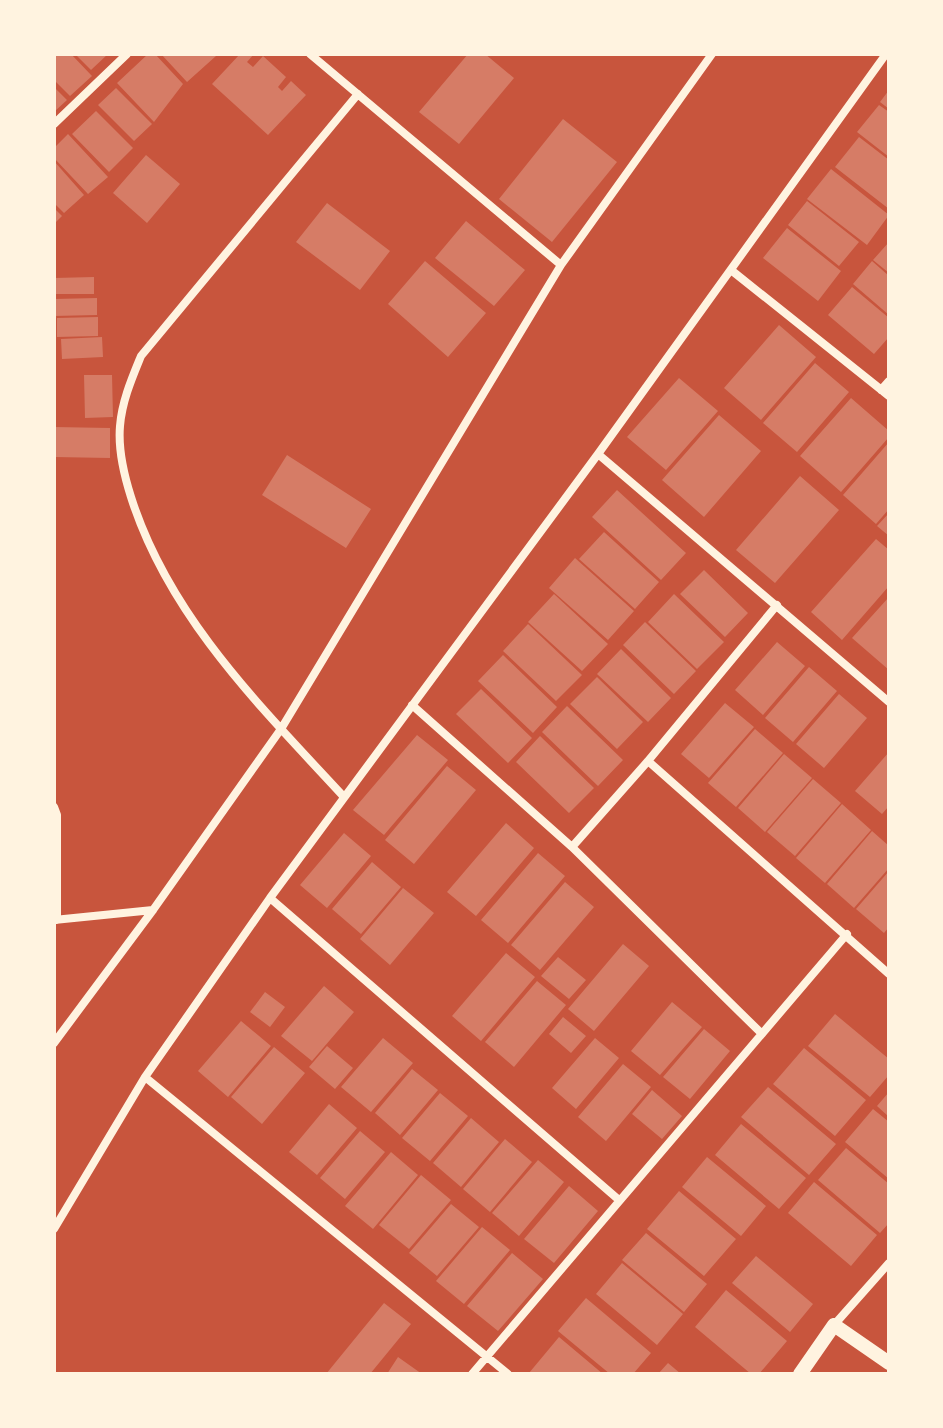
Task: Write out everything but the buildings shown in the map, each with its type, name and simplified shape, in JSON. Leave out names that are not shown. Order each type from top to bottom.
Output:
[{"type":"street","points":[[54,124],[127,54]]},
{"type":"street","points":[[310,54],[561,265]]},
{"type":"street","points":[[54,1229],[145,1077],[270,898],[598,454],[886,54]]},
{"type":"street","points":[[54,1043],[281,729],[561,265],[711,55]]},
{"type":"street","points":[[344,797],[281,729],[192,622],[137,517],[123,472],[120,427],[129,385],[141,356],[358,94]]},
{"type":"street","points":[[731,270],[889,396]]},
{"type":"street","points":[[881,390],[889,381]]},
{"type":"street","points":[[598,454],[889,702]]},
{"type":"street","points":[[572,847],[648,761],[777,605]]},
{"type":"street","points":[[412,705],[572,847],[762,1034]]},
{"type":"street","points":[[648,761],[889,974]]},
{"type":"street","points":[[54,807],[57,815],[56,920],[153,910]]},
{"type":"street","points":[[270,898],[619,1200]]},
{"type":"street","points":[[472,1374],[847,934]]},
{"type":"street","points":[[145,1077],[508,1374]]},
{"type":"street","points":[[800,1374],[834,1325],[889,1263]]},
{"type":"street","points":[[834,1325],[889,1363]]}]
